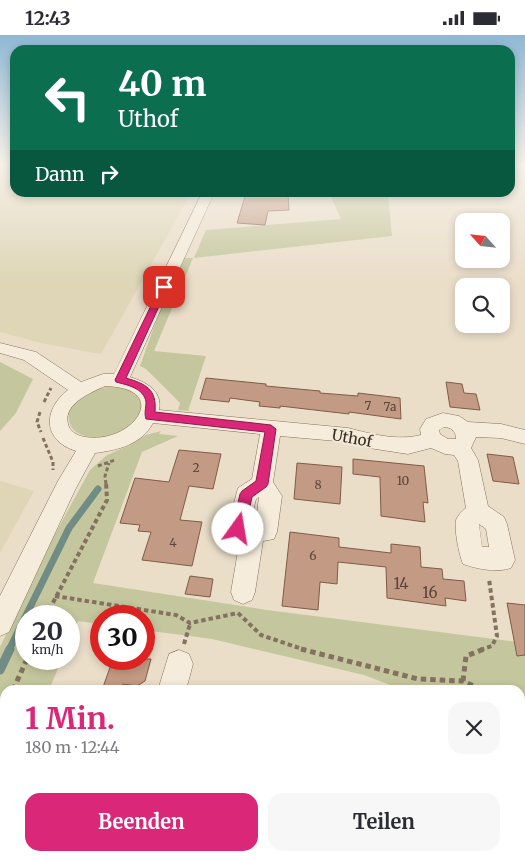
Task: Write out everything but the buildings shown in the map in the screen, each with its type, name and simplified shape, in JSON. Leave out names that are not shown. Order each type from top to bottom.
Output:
[{"type":"street","points":[[120,380],[203,204]]},
{"type":"street","points":[[0,348],[30,356],[79,389]]},
{"type":"street","points":[[103,380],[120,380],[138,385],[146,392],[151,401],[150,416],[140,429],[121,441],[103,446],[77,444],[66,438],[57,425],[58,413],[65,399],[79,389],[103,380]]},
{"type":"street","name":"Uthof","points":[[150,416],[348,435],[369,441],[408,445],[433,440],[430,427],[434,422],[441,420],[458,424],[462,438]]},
{"type":"street","points":[[243,592],[254,530],[266,532],[271,496],[262,484],[271,429]]},
{"type":"street","points":[[485,557],[503,560],[496,524],[478,511],[462,438],[501,431],[525,437]]},
{"type":"street","points":[[0,623],[66,487],[89,446]]},
{"type":"street","points":[[173,685],[179,664]]},
{"type":"path","points":[[51,605],[107,500],[105,476],[110,463]]},
{"type":"path","points":[[463,681],[466,656],[492,646],[497,636],[485,557]]},
{"type":"path","points":[[55,596],[176,615],[190,623],[238,613],[261,635],[303,650],[418,679],[463,681],[471,685]]},
{"type":"path","points":[[15,685],[22,670]]},
{"type":"shaded area","points":[[0,204],[185,204],[101,354],[45,344],[0,332]]},
{"type":"shaded area","points":[[0,481],[34,491],[0,553]]},
{"type":"green space","points":[[334,204],[389,204],[392,236],[194,258],[206,230],[341,219]]},
{"type":"green space","points":[[185,258],[193,258],[154,351],[206,356],[188,411],[178,410],[180,403],[146,369],[140,366],[156,321]]},
{"type":"green space","points":[[0,362],[33,379],[16,413],[0,431]]},
{"type":"green space","points":[[114,386],[131,391],[140,400],[141,409],[136,419],[126,428],[113,435],[98,438],[76,432],[69,422],[69,417],[72,405],[76,400],[92,390]]},
{"type":"green space","points":[[161,431],[159,434],[178,436],[142,452],[93,583],[267,610],[525,643],[525,685],[390,685],[364,675],[212,639],[155,631],[155,605],[90,605],[90,623],[80,621],[80,605],[20,605],[44,554],[90,470],[107,455],[130,445],[146,435]]},
{"type":"green space","points":[[15,615],[15,670],[57,670],[51,685],[0,685],[0,647]]},
{"type":"waterway","points":[[9,650],[69,528],[98,489]]},
{"type":"waterway","points":[[0,670],[10,649]]},
{"type":"route","points":[[164,287],[120,380],[138,385],[146,392],[151,401],[150,416],[271,429],[262,484],[246,494],[238,529]]}]
